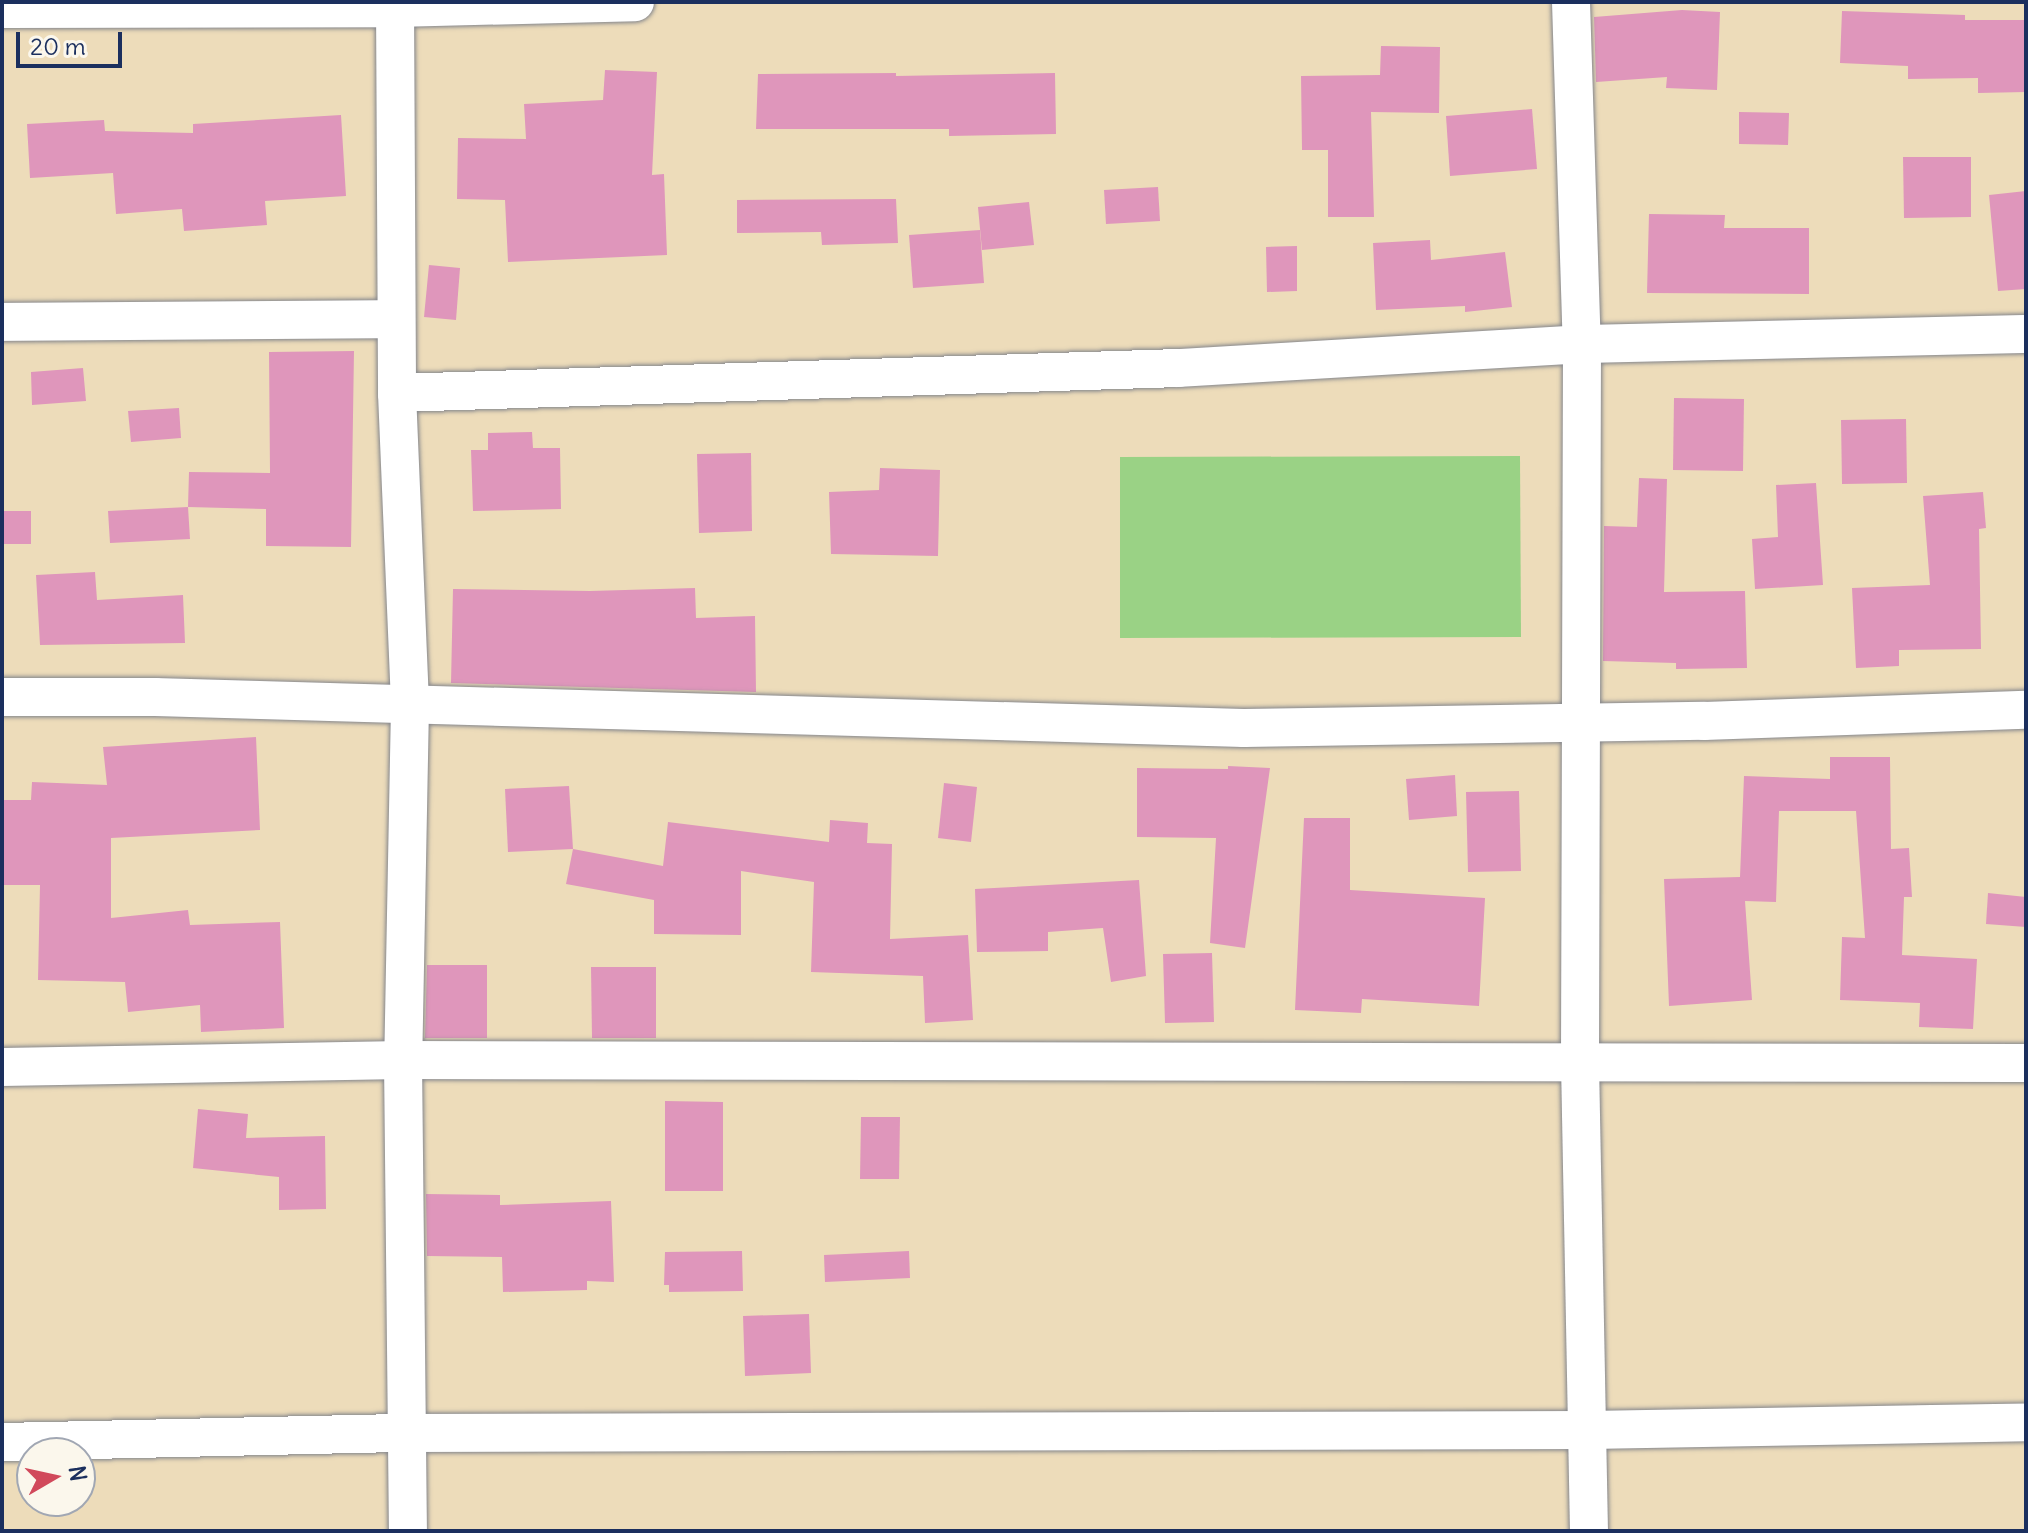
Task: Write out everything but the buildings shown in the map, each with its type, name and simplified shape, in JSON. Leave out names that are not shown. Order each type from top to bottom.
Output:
[{"type":"street","points":[[2,9],[635,2]]},
{"type":"street","points":[[1571,2],[1582,344],[1580,1063],[1589,1531]]},
{"type":"street","points":[[395,5],[395,319],[410,706],[403,1060],[408,1531]]},
{"type":"street","points":[[2,322],[395,319]]},
{"type":"street","points":[[397,393],[1179,368],[1582,344],[2026,334]]},
{"type":"street","points":[[2,697],[155,697],[1244,728],[2026,710]]},
{"type":"street","points":[[2,1067],[403,1060],[2026,1063]]},
{"type":"street","points":[[2,1442],[406,1433],[1589,1430],[2026,1422]]},
{"type":"green space","points":[[1520,456],[1521,637],[1120,638],[1120,457]]}]
